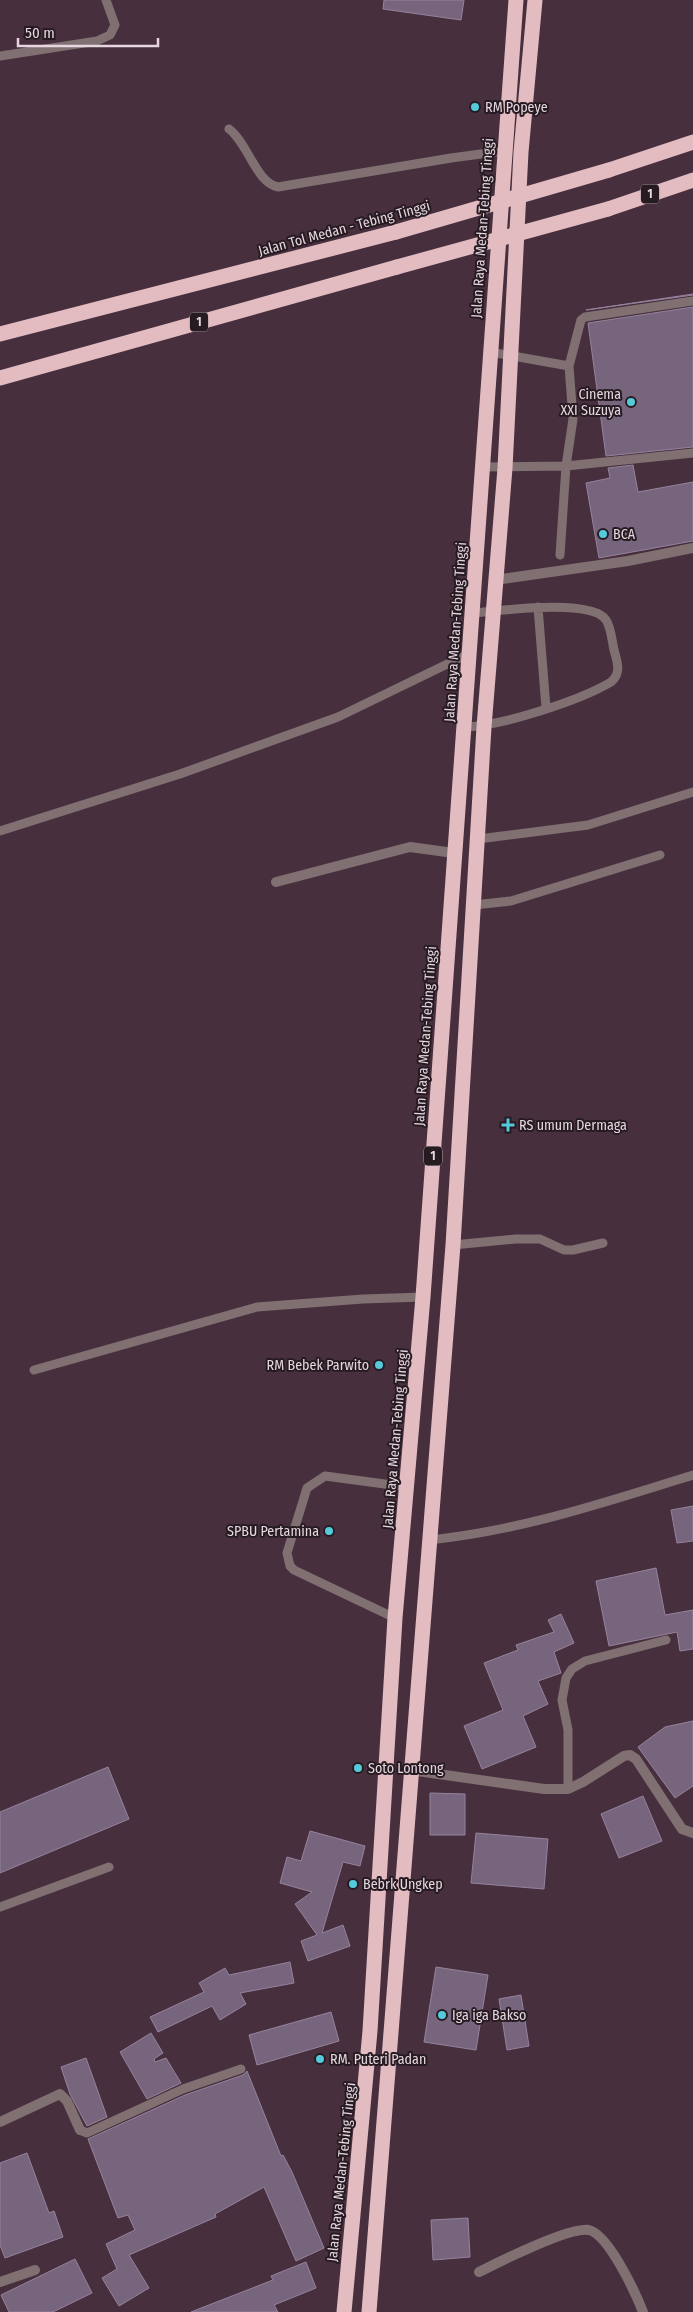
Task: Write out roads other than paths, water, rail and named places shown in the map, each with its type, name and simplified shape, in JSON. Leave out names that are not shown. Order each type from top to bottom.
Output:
[{"type":"highway","name":"Jalan Raya Medan-Tebing Tinggi","points":[[344,2312],[370,2031],[395,1618],[423,1297],[473,613],[503,151],[516,0]]},
{"type":"highway","name":"1","points":[[369,2312],[410,1770],[421,1662],[453,1245],[484,727],[505,468],[521,152],[535,0]]},
{"type":"highway","name":"Jalan Tol Medan - Tebing Tinggi","points":[[0,334],[396,232],[609,170],[693,142]]},
{"type":"highway","name":"1","points":[[0,378],[608,209],[693,180]]},
{"type":"street","points":[[495,580],[628,562],[693,548]]},
{"type":"street","points":[[276,882],[410,847],[454,853]]},
{"type":"street","points":[[410,1770],[544,1789],[568,1789],[584,1782],[624,1756],[630,1756],[636,1759],[682,1829],[693,1833]]},
{"type":"street","points":[[0,2122],[60,2094],[67,2101],[80,2130]]},
{"type":"street","points":[[479,2272],[505,2259],[572,2232],[589,2230],[600,2236],[615,2258],[643,2312]]},
{"type":"street","points":[[0,2282],[34,2270]]},
{"type":"lane","points":[[0,56],[97,41],[110,35],[115,25],[106,0]]},
{"type":"lane","points":[[229,129],[242,142],[263,179],[278,188],[451,158],[503,151]]},
{"type":"lane","points":[[560,555],[566,466],[573,419],[569,366],[578,326],[583,318],[693,301]]},
{"type":"lane","points":[[490,352],[569,366]]},
{"type":"lane","points":[[482,467],[566,466],[693,452]]},
{"type":"lane","points":[[464,728],[484,727],[546,708],[601,688],[616,678],[618,670],[608,623],[602,616],[573,608],[538,607],[473,613]]},
{"type":"lane","points":[[538,607],[546,708]]},
{"type":"lane","points":[[0,831],[180,774],[338,717],[470,653]]},
{"type":"lane","points":[[478,839],[588,825],[693,792]]},
{"type":"lane","points":[[474,905],[511,901],[660,856]]},
{"type":"lane","points":[[453,1245],[516,1238],[540,1239],[564,1250],[573,1250],[603,1243]]},
{"type":"lane","points":[[34,1370],[257,1307],[363,1299],[423,1297]]},
{"type":"lane","points":[[429,1540],[461,1537],[577,1511],[693,1475]]},
{"type":"lane","points":[[395,1618],[294,1570],[290,1566],[287,1553],[307,1488],[320,1478],[326,1476],[407,1487]]},
{"type":"lane","points":[[568,1789],[568,1730],[562,1700],[566,1678],[572,1669],[585,1661],[666,1640]]},
{"type":"lane","points":[[0,1907],[109,1867]]},
{"type":"lane","points":[[80,2130],[87,2134],[183,2089],[240,2069]]},
{"type":"place","name":"RM Popeye","points":[[475,107]]},
{"type":"place","name":"Cinema XXI Suzuya","points":[[631,402]]},
{"type":"place","name":"BCA","points":[[603,534]]},
{"type":"place","name":"RS umum Dermaga","points":[[508,1125]]},
{"type":"place","name":"RM Bebek Parwito","points":[[379,1365]]},
{"type":"place","name":"SPBU Pertamina","points":[[329,1531]]},
{"type":"place","name":"Soto Lontong","points":[[358,1768]]},
{"type":"place","name":"Bebrk Ungkep","points":[[353,1884]]},
{"type":"place","name":"Iga iga Bakso","points":[[442,2015]]},
{"type":"place","name":"RM. Puteri Padan","points":[[320,2059]]}]
